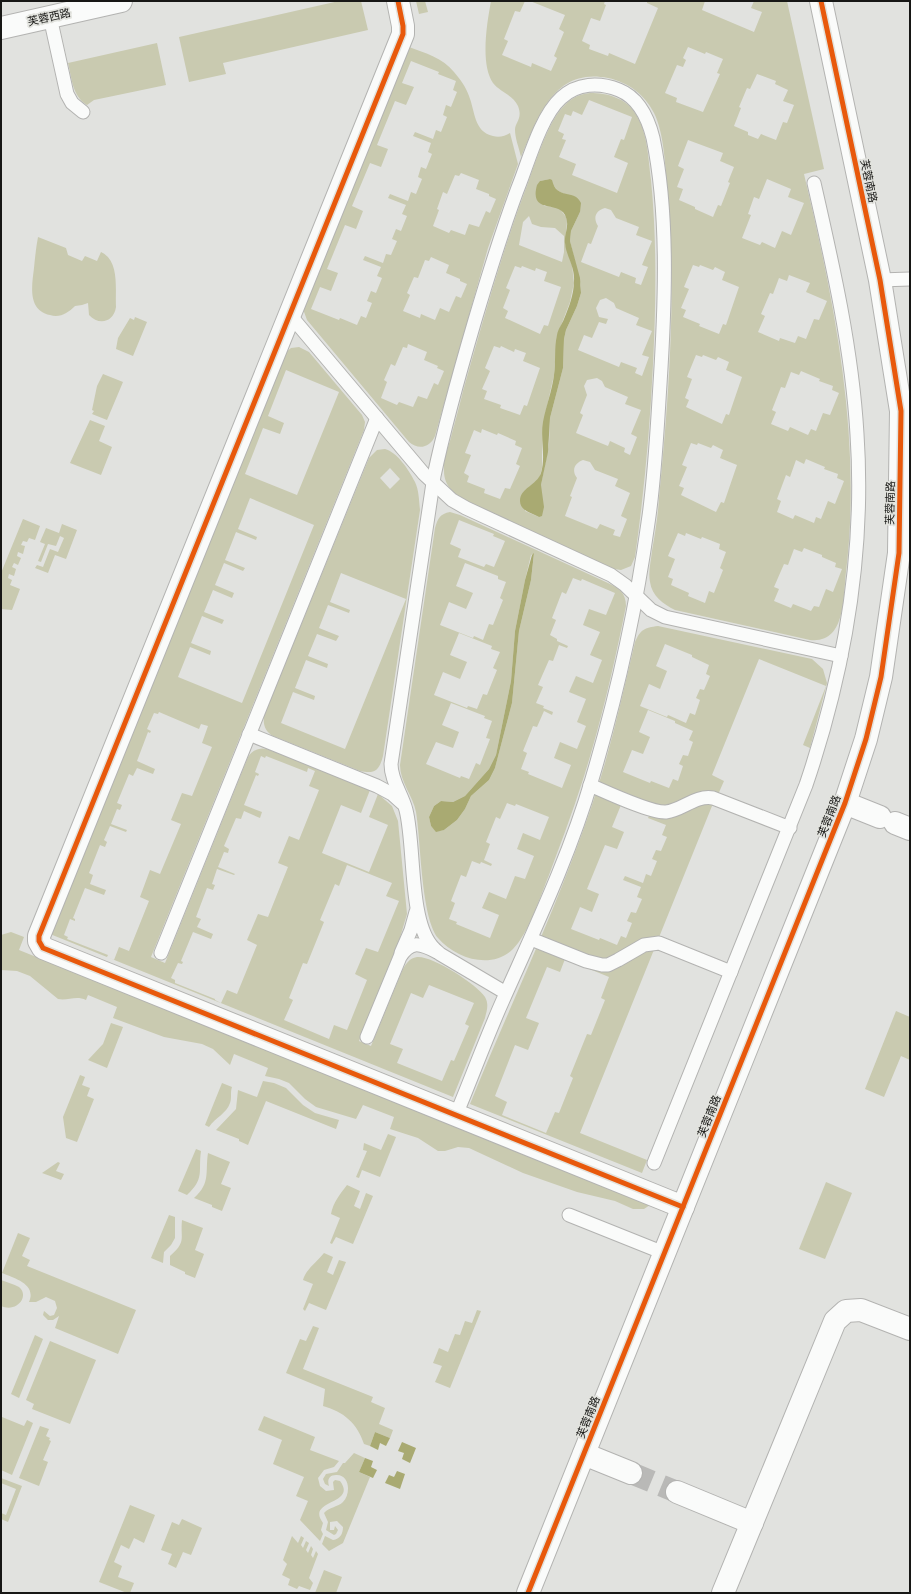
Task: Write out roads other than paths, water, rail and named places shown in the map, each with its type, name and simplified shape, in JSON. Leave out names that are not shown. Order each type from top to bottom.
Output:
[{"type":"street","name":"芙蓉西路","points":[[1,28],[121,1]]},
{"type":"street","points":[[398,1],[403,34],[42,928],[39,942],[43,948],[683,1207]]},
{"type":"street","name":"芙蓉南路","points":[[528,1593],[845,803],[866,739],[881,677],[899,553],[901,411],[880,280],[822,1]]},
{"type":"street","points":[[845,803],[895,823]]},
{"type":"street","points":[[723,1593],[832,1325],[838,1317],[846,1311],[861,1310],[910,1329]]},
{"type":"street","points":[[584,1454],[630,1473]]},
{"type":"street","points":[[677,1492],[752,1523]]},
{"type":"lane","points":[[50,17],[68,96],[73,105],[83,112]]},
{"type":"lane","points":[[440,954],[430,945],[424,932],[417,904],[406,809],[392,778],[392,760],[433,483],[443,436],[492,264],[515,194],[543,125],[558,101],[569,92],[576,88],[599,85],[621,91],[638,105],[649,124],[656,158],[663,238],[664,300],[656,443],[648,522],[636,596],[620,674],[590,785],[565,854],[531,939],[506,993],[456,1115]]},
{"type":"lane","points":[[654,1164],[791,825],[822,737],[841,656],[849,612],[856,550],[859,496],[858,438],[853,385],[844,327],[814,183]]},
{"type":"lane","points":[[880,280],[910,279]]},
{"type":"lane","points":[[290,315],[433,483],[452,500],[466,508],[612,575],[626,585],[651,610],[665,617],[841,656]]},
{"type":"lane","points":[[161,954],[377,418]]},
{"type":"lane","points":[[249,734],[385,790],[397,798],[402,804],[407,819]]},
{"type":"lane","points":[[361,779],[372,782],[382,780],[388,772],[392,760]]},
{"type":"lane","points":[[590,785],[657,812],[671,811],[699,798],[713,798],[791,825]]},
{"type":"lane","points":[[724,794],[791,825]]},
{"type":"lane","points":[[367,1037],[412,930],[416,916],[417,904]]},
{"type":"lane","points":[[531,939],[586,961],[602,965],[613,963],[644,945],[659,943],[732,972]]},
{"type":"lane","points":[[400,957],[406,947],[416,945],[427,947],[506,993]]},
{"type":"lane","points":[[569,1215],[664,1253]]},
{"type":"tunnel","points":[[631,1473],[677,1492]]}]
